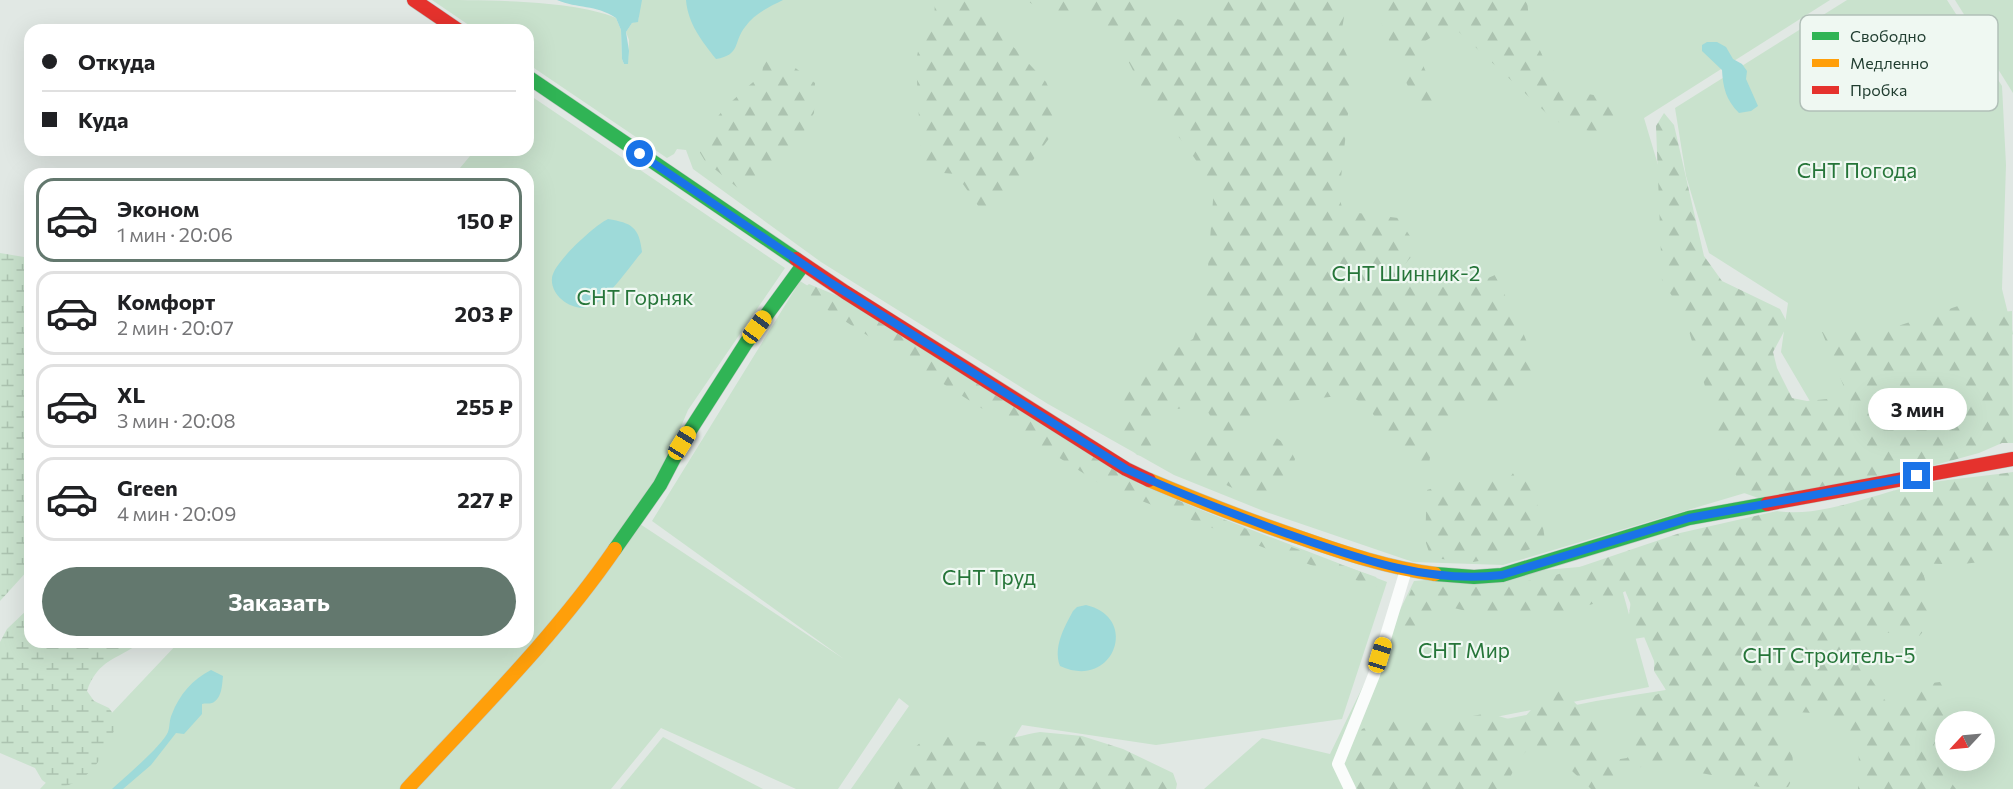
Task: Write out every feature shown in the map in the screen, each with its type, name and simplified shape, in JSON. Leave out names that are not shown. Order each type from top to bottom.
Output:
[{"type":"street","points":[[414,0],[449,24]]},
{"type":"street","points":[[534,81],[803,265],[1089,448],[1161,485],[1251,521],[1365,560],[1445,576],[1477,578],[1502,575],[1689,518],[2013,459]]},
{"type":"street","points":[[407,789],[543,642],[596,577],[660,484],[682,443],[746,343],[803,265]]},
{"type":"street","points":[[1350,789],[1338,764],[1374,675],[1406,570]]},
{"type":"green space","name":"СНТ Шинник-2","points":[[432,0],[527,2],[598,12],[616,18],[621,30],[624,64],[628,63],[629,40],[626,32],[632,23],[638,21],[639,16],[633,0],[1830,0],[1806,15],[1800,15],[1800,19],[1644,118],[1755,490],[1503,565],[1413,562],[1266,512],[1174,475],[1048,404],[821,262],[693,169],[686,150],[677,149],[667,158],[534,68],[534,24],[467,24]]},
{"type":"green space","points":[[935,0],[976,0],[982,13],[1046,82],[1053,97],[1056,129],[1005,198],[1001,207],[981,210],[956,174],[931,172],[921,158],[916,61],[920,42],[934,25]]},
{"type":"green space","points":[[1026,0],[1150,0],[1147,10],[1197,25],[1204,0],[1268,0],[1272,2],[1274,0],[1362,0],[1352,2],[1344,17],[1340,41],[1353,68],[1339,196],[1343,211],[1398,218],[1416,245],[1411,257],[1400,270],[1427,298],[1442,287],[1465,288],[1495,275],[1522,330],[1538,370],[1530,383],[1507,400],[1492,404],[1472,391],[1457,418],[1433,435],[1429,465],[1414,468],[1398,456],[1370,411],[1350,395],[1289,401],[1249,419],[1230,433],[1240,449],[1262,446],[1275,437],[1288,446],[1295,459],[1288,488],[1249,496],[1185,465],[1209,433],[1211,417],[1203,404],[1157,413],[1154,428],[1157,442],[1153,458],[1137,455],[1125,442],[1119,415],[1120,400],[1128,385],[1166,354],[1193,339],[1208,310],[1206,293],[1214,187],[1185,144],[1152,108],[1115,35],[1084,8],[1054,18]]},
{"type":"green space","points":[[1367,0],[1527,0],[1530,29],[1544,59],[1563,83],[1577,92],[1610,98],[1617,112],[1615,129],[1602,135],[1555,121],[1458,31],[1441,31],[1419,45],[1419,56],[1439,102],[1428,113],[1417,108],[1376,10]]},
{"type":"green space","name":"СНТ Погода","points":[[1847,0],[1947,0],[1957,15],[1823,15]]},
{"type":"green space","points":[[1955,0],[2013,0],[2013,93],[1998,69],[1998,15],[1964,15]]},
{"type":"green space","name":"СНТ Погода","points":[[1800,30],[1800,111],[1998,111],[1998,80],[2002,86],[2006,165],[2002,289],[2013,334],[1848,466],[1781,352],[1788,303],[1709,253],[1686,176],[1675,108]]},
{"type":"green space","points":[[770,52],[815,83],[814,113],[797,144],[776,173],[754,189],[739,189],[705,161],[699,151],[717,117],[762,74],[764,59]]},
{"type":"green space","points":[[534,98],[785,268],[688,410],[640,524],[844,659],[652,521],[800,281],[1120,479],[1387,582],[1342,719],[1156,745],[1022,725],[983,789],[851,789],[909,706],[899,698],[838,789],[796,789],[661,728],[611,789],[40,789],[173,648],[534,648],[534,168],[460,168],[470,156],[534,156]]},
{"type":"green space","points":[[1664,113],[1674,125],[1704,256],[1722,281],[1780,309],[1788,324],[1773,352],[1777,368],[1792,398],[1807,401],[1848,397],[1822,332],[1883,331],[1964,304],[1988,313],[2012,311],[2013,443],[2002,443],[1979,453],[1935,465],[1761,499],[1744,493],[1721,442],[1685,317],[1662,280],[1656,126]]},
{"type":"green space","points":[[0,253],[24,257],[24,575],[0,601]]},
{"type":"green space","points":[[809,284],[850,301],[1139,484],[1280,543],[1376,577],[1379,582],[1376,587],[1299,561],[1105,487],[804,295],[804,288]]},
{"type":"green space","points":[[1519,465],[1536,502],[1545,543],[1515,555],[1473,562],[1431,558],[1425,540],[1427,490],[1454,482],[1508,480]]},
{"type":"green space","name":"СНТ Строитель-5","points":[[2013,472],[2013,547],[2004,554],[1982,561],[1957,564],[1922,563],[1932,610],[1927,627],[1919,636],[1893,632],[1880,634],[1863,654],[1864,668],[1892,711],[1904,707],[1918,689],[1940,682],[1947,699],[1947,707],[1946,711],[1935,711],[1933,747],[1935,771],[1943,771],[1956,789],[1858,789],[1858,751],[1848,731],[1840,724],[1821,715],[1798,712],[1787,713],[1783,725],[1785,738],[1792,750],[1794,776],[1788,787],[1773,789],[1727,782],[1717,776],[1679,769],[1672,760],[1664,760],[1636,769],[1605,789],[1591,789],[1572,771],[1571,758],[1565,748],[1528,749],[1518,760],[1505,789],[1358,789],[1353,786],[1350,762],[1356,739],[1362,729],[1385,720],[1437,723],[1488,713],[1512,720],[1523,719],[1546,693],[1558,690],[1569,697],[1598,725],[1602,754],[1614,760],[1627,758],[1634,749],[1632,711],[1640,703],[1666,690],[1654,671],[1655,646],[1646,637],[1634,639],[1627,629],[1632,593],[1638,584],[1613,598],[1569,611],[1539,616],[1438,607],[1435,622],[1404,630],[1397,625],[1411,590],[1415,587],[1424,584],[1487,587],[1547,578],[1680,533],[1777,511],[1827,509],[1896,490]]},
{"type":"green space","name":"СНТ Строитель-5","points":[[2013,482],[2013,789],[1388,789],[1397,741],[1596,701],[1666,690],[1617,571],[1649,687],[1394,737],[1386,789],[1204,789],[1262,738],[1330,754],[1414,581],[1614,564]]},
{"type":"green space","points":[[24,613],[24,648],[132,648],[109,661],[91,680],[87,691],[94,701],[109,708],[118,721],[96,765],[79,780],[68,785],[54,789],[42,780],[35,768],[0,753],[0,642],[7,629]]},
{"type":"green space","points":[[1040,732],[1082,736],[1123,749],[1173,773],[1177,784],[1176,789],[891,789],[905,760],[918,745],[926,740],[948,737],[985,742]]},
{"type":"green space","points":[[663,737],[763,789],[620,789]]},
{"type":"water","points":[[557,0],[642,0],[638,22],[632,23],[626,32],[629,51],[628,64],[624,64],[622,59],[621,30],[616,18],[601,11]]},
{"type":"water","points":[[686,0],[783,0],[753,18],[741,33],[733,51],[716,59],[693,24]]},
{"type":"water","points":[[1707,42],[1717,42],[1726,47],[1733,59],[1742,64],[1747,71],[1746,79],[1758,106],[1751,111],[1739,113],[1731,103],[1723,82],[1722,70],[1702,51],[1702,45]]},
{"type":"water","points":[[608,219],[623,222],[633,228],[639,237],[642,252],[612,289],[598,302],[585,308],[571,305],[559,297],[552,285],[554,271],[576,245]]},
{"type":"water","points":[[1086,605],[1103,612],[1113,624],[1116,637],[1114,650],[1106,661],[1094,669],[1079,671],[1060,666],[1058,652],[1060,638],[1073,611],[1077,607]]},
{"type":"water","points":[[211,670],[223,676],[218,698],[212,703],[202,704],[202,714],[184,734],[176,733],[151,765],[123,789],[112,789],[164,738],[168,732],[171,716],[183,694],[198,678]]},
{"type":"traffic: fast","points":[[534,81],[796,259]]},
{"type":"traffic: fast","points":[[615,549],[660,485],[682,443],[746,343],[803,265]]},
{"type":"traffic: fast","points":[[1435,574],[1474,577],[1502,575],[1689,518],[1767,504]]},
{"type":"traffic: slow","points":[[1149,480],[1244,518],[1334,549],[1384,564],[1435,574]]},
{"type":"traffic: slow","points":[[407,789],[542,643],[615,549]]},
{"type":"traffic: jam","points":[[414,0],[449,24]]},
{"type":"traffic: jam","points":[[796,259],[1126,469],[1149,480]]},
{"type":"traffic: jam","points":[[1767,504],[2013,459]]},
{"type":"route","points":[[640,154],[831,283],[1089,448],[1126,469],[1251,521],[1365,560],[1435,576],[1477,578],[1502,575],[1689,518],[1917,476]]},
{"type":"park label","name":"СНТ Горняк","points":[[635,296]]},
{"type":"park label","name":"СНТ Труд","points":[[989,576]]},
{"type":"park label","name":"СНТ Мир","points":[[1464,649]]}]
